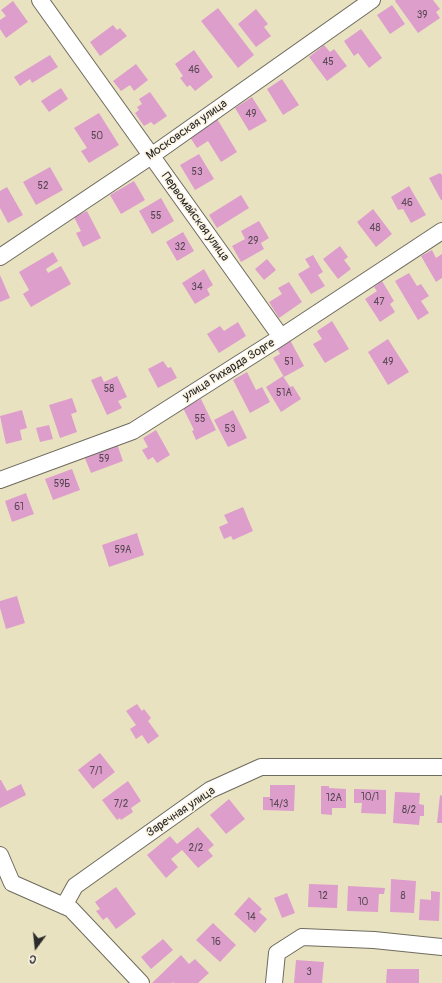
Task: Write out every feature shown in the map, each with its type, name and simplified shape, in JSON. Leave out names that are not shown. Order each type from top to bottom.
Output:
[{"type":"street","name":"Первомайская улица","points":[[40,0],[281,337]]},
{"type":"street","name":"Московская улица","points":[[0,257],[151,156],[372,0]]},
{"type":"street","name":"улица Рихарда Зорге","points":[[0,480],[133,431],[281,337],[442,230]]},
{"type":"street","name":"Заречная улица","points":[[67,907],[75,886],[210,790],[261,767],[442,767]]},
{"type":"street","points":[[0,855],[6,887],[67,907],[141,983]]},
{"type":"street","points":[[274,983],[278,953],[302,937],[374,940],[442,947]]},
{"type":"building","points":[[433,0],[440,9],[436,12],[440,18],[418,33],[395,1]]},
{"type":"building","points":[[13,1],[28,22],[6,38],[0,29],[0,20],[6,16],[1,10]]},
{"type":"building","points":[[392,5],[405,24],[390,34],[377,15]]},
{"type":"building","points":[[218,8],[254,55],[238,68],[201,21]]},
{"type":"building","points":[[256,9],[268,24],[264,27],[271,36],[256,47],[238,24]]},
{"type":"building","points":[[113,25],[117,30],[120,28],[127,36],[100,56],[90,42]]},
{"type":"building","points":[[361,29],[382,58],[369,68],[358,53],[354,56],[344,41]]},
{"type":"building","points":[[324,45],[330,52],[334,49],[347,66],[327,81],[309,57]]},
{"type":"building","points":[[194,50],[213,77],[195,91],[190,85],[187,87],[180,78],[183,76],[175,64]]},
{"type":"building","points":[[50,55],[58,67],[32,83],[30,79],[20,86],[14,77]]},
{"type":"building","points":[[136,64],[148,80],[134,91],[130,85],[121,91],[113,81]]},
{"type":"building","points":[[282,79],[299,105],[283,115],[267,89]]},
{"type":"building","points":[[61,88],[68,99],[49,112],[41,101]]},
{"type":"building","points":[[150,92],[167,116],[154,125],[151,122],[144,126],[135,113],[139,110],[137,107],[142,104],[139,99]]},
{"type":"building","points":[[252,97],[267,121],[249,131],[235,108]]},
{"type":"building","points":[[99,113],[119,145],[89,163],[81,151],[87,148],[74,128]]},
{"type":"building","points":[[216,117],[237,152],[221,162],[208,141],[197,148],[188,134]]},
{"type":"building","points":[[199,154],[214,179],[195,190],[180,165]]},
{"type":"building","points":[[50,167],[63,190],[36,205],[23,182]]},
{"type":"building","points":[[440,173],[442,175],[442,200],[429,178]]},
{"type":"building","points":[[134,181],[145,200],[121,214],[110,195]]},
{"type":"building","points":[[409,186],[426,215],[411,223],[403,209],[398,210],[391,197]]},
{"type":"building","points":[[7,187],[23,215],[8,223],[0,208],[0,191]]},
{"type":"building","points":[[241,195],[249,208],[217,228],[209,215]]},
{"type":"building","points":[[161,198],[174,221],[152,234],[139,211]]},
{"type":"building","points":[[373,209],[392,234],[376,247],[357,222]]},
{"type":"building","points":[[87,211],[101,238],[83,247],[76,233],[81,231],[74,217]]},
{"type":"building","points":[[259,221],[269,238],[261,243],[264,249],[241,262],[232,246],[245,239],[241,231]]},
{"type":"building","points":[[183,232],[194,251],[177,261],[166,242]]},
{"type":"building","points":[[340,246],[348,257],[344,260],[351,269],[338,279],[323,259]]},
{"type":"building","points":[[432,250],[436,258],[442,254],[442,278],[436,282],[421,256]]},
{"type":"building","points":[[53,252],[58,261],[46,269],[48,273],[61,266],[71,284],[31,307],[23,294],[29,290],[19,272]]},
{"type":"building","points":[[313,255],[323,272],[318,275],[325,286],[311,294],[298,274],[310,267],[305,259]]},
{"type":"building","points":[[267,259],[276,270],[264,280],[255,269]]},
{"type":"building","points":[[204,269],[213,285],[207,289],[210,295],[195,304],[182,283]]},
{"type":"building","points":[[409,273],[417,286],[421,284],[429,296],[421,301],[429,313],[418,320],[395,281]]},
{"type":"building","points":[[0,275],[10,298],[0,302]]},
{"type":"building","points":[[382,281],[394,301],[390,304],[395,312],[380,322],[365,299],[377,291],[374,287]]},
{"type":"building","points":[[289,282],[302,302],[279,318],[269,302],[282,294],[278,288]]},
{"type":"building","points":[[332,321],[349,349],[325,363],[313,344],[322,339],[317,331]]},
{"type":"building","points":[[238,322],[246,336],[219,353],[207,334],[220,326],[224,331]]},
{"type":"building","points":[[388,339],[409,372],[388,385],[368,352]]},
{"type":"building","points":[[290,340],[304,366],[284,377],[273,358],[280,354],[277,348]]},
{"type":"building","points":[[163,361],[168,368],[171,367],[177,378],[158,388],[148,369]]},
{"type":"building","points":[[247,372],[256,390],[262,387],[270,402],[250,413],[233,380]]},
{"type":"building","points":[[101,376],[104,382],[117,376],[127,397],[118,401],[122,408],[107,415],[91,380]]},
{"type":"building","points":[[283,376],[290,387],[293,386],[301,399],[281,412],[266,387]]},
{"type":"building","points":[[72,398],[77,412],[71,414],[77,432],[60,438],[49,405]]},
{"type":"building","points":[[201,399],[216,430],[196,440],[192,431],[194,430],[183,408]]},
{"type":"building","points":[[22,410],[27,428],[20,430],[22,440],[6,444],[0,416]]},
{"type":"building","points":[[233,410],[247,438],[228,447],[214,420]]},
{"type":"building","points":[[49,425],[53,439],[40,442],[36,428]]},
{"type":"building","points":[[156,430],[170,455],[157,463],[153,457],[148,460],[142,450],[148,447],[143,438]]},
{"type":"building","points":[[117,444],[123,461],[91,473],[84,456]]},
{"type":"building","points":[[72,469],[80,490],[53,500],[45,479]]},
{"type":"building","points":[[26,493],[34,514],[12,522],[5,501]]},
{"type":"building","points":[[243,507],[253,531],[233,540],[231,536],[224,539],[219,527],[228,523],[224,515]]},
{"type":"building","points":[[137,533],[144,555],[109,567],[102,545]]},
{"type":"building","points":[[17,596],[25,623],[6,629],[0,608],[0,601]]},
{"type":"building","points":[[137,704],[142,711],[144,709],[151,718],[148,721],[159,736],[148,744],[142,735],[136,739],[130,729],[136,725],[126,711]]},
{"type":"building","points":[[100,753],[115,772],[93,789],[78,770]]},
{"type":"building","points":[[0,780],[7,791],[21,784],[26,795],[0,808]]},
{"type":"building","points":[[128,781],[141,801],[131,808],[133,812],[121,820],[120,818],[117,820],[102,800]]},
{"type":"building","points":[[270,785],[295,785],[294,811],[263,810],[263,797],[270,797]]},
{"type":"building","points":[[321,786],[346,789],[346,808],[332,808],[332,815],[321,814]]},
{"type":"building","points":[[354,789],[386,790],[386,814],[361,813],[362,803],[354,803]]},
{"type":"building","points":[[395,792],[420,793],[419,804],[424,805],[424,816],[420,816],[419,825],[393,823]]},
{"type":"building","points":[[440,795],[442,796],[442,823],[437,823]]},
{"type":"building","points":[[229,799],[245,819],[226,834],[210,815]]},
{"type":"building","points":[[198,827],[214,845],[208,850],[213,856],[198,868],[182,850],[171,859],[178,867],[166,878],[147,855],[170,836],[177,844]]},
{"type":"building","points":[[391,879],[416,881],[414,913],[390,912]]},
{"type":"building","points":[[309,884],[338,885],[337,908],[308,907]]},
{"type":"building","points":[[348,886],[385,888],[384,894],[379,894],[378,912],[347,911]]},
{"type":"building","points":[[116,887],[136,914],[116,929],[107,917],[103,920],[96,911],[100,909],[95,902]]},
{"type":"building","points":[[431,891],[440,892],[439,921],[419,920],[420,899],[431,900]]},
{"type":"building","points":[[287,893],[295,913],[282,918],[274,898]]},
{"type":"building","points":[[249,897],[262,909],[259,912],[267,919],[255,933],[234,914]]},
{"type":"building","points":[[213,923],[236,945],[220,962],[196,940]]},
{"type":"building","points":[[163,939],[173,950],[151,969],[141,957]]},
{"type":"building","points":[[181,955],[189,964],[195,959],[209,973],[198,983],[152,983]]},
{"type":"building","points":[[296,960],[324,962],[322,983],[294,983]]},
{"type":"building","points":[[387,969],[419,969],[419,983],[386,983]]}]
